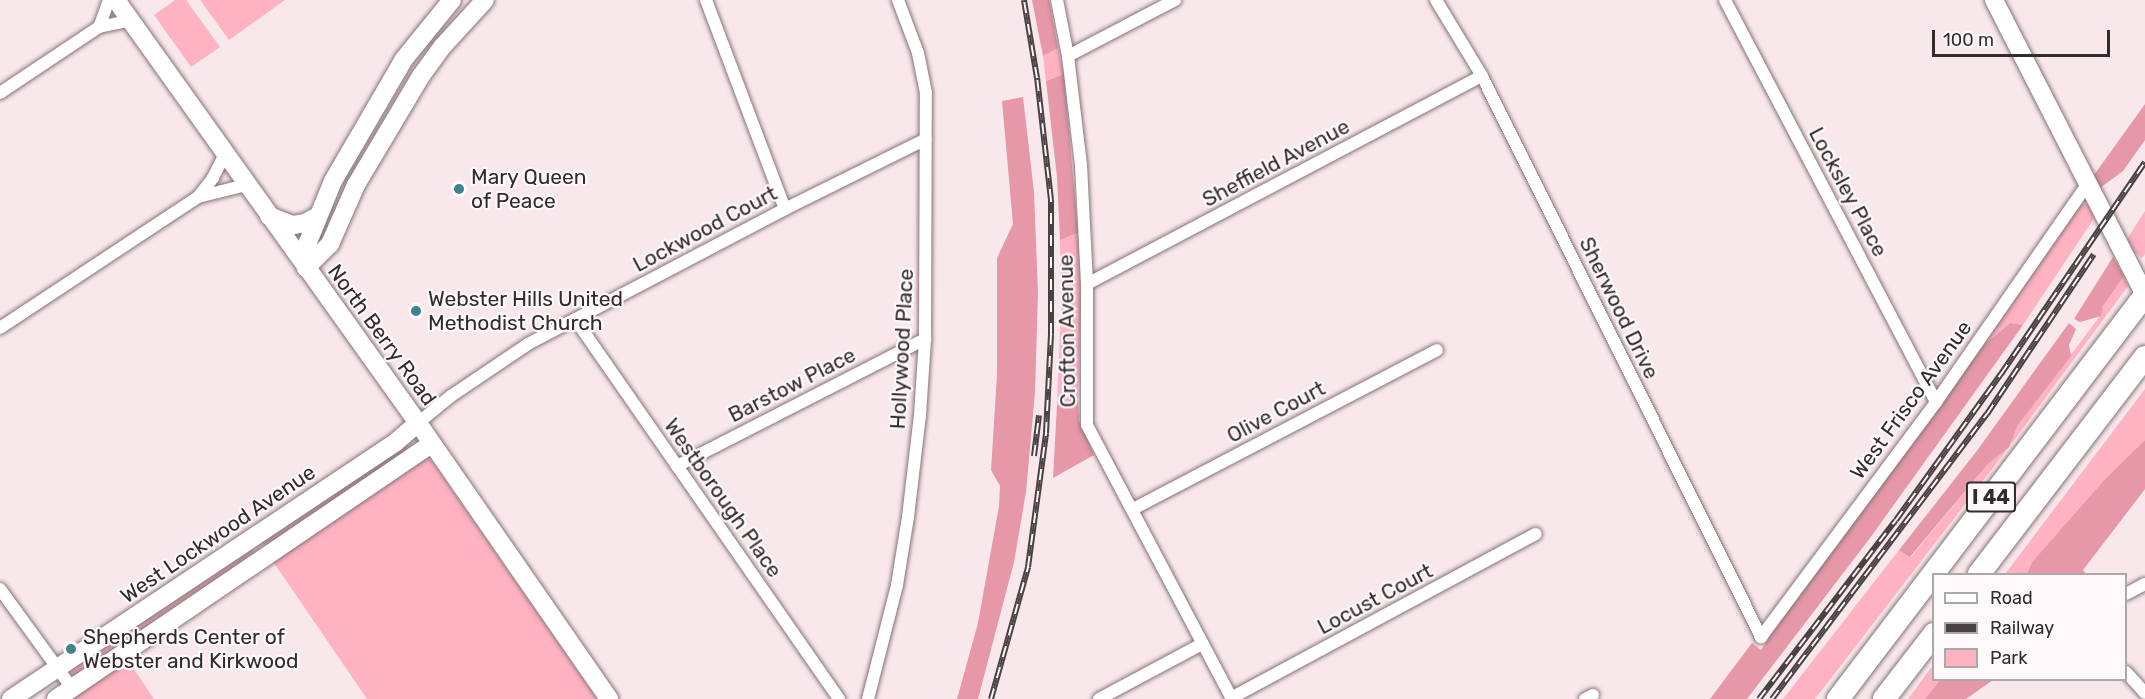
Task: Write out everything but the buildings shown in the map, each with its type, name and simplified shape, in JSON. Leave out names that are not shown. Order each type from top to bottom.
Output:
[{"type":"highway","name":"I 44","points":[[1934,573],[2145,295]]},
{"type":"highway","name":"I 44","points":[[1980,573],[2145,357]]},
{"type":"highway","name":"I 44","points":[[1838,699],[1932,575]]},
{"type":"highway","points":[[1884,699],[1932,637]]},
{"type":"main road","name":"North Berry Road","points":[[116,0],[418,423],[609,699]]},
{"type":"main road","points":[[306,268],[308,242],[333,181],[405,59],[424,32],[452,0]]},
{"type":"main road","points":[[306,268],[330,244],[356,185],[421,76],[443,46],[485,0]]},
{"type":"main road","points":[[1994,0],[2145,295]]},
{"type":"main road","points":[[424,32],[443,46]]},
{"type":"main road","points":[[362,131],[381,144]]},
{"type":"main road","points":[[269,216],[293,225],[305,223],[318,216]]},
{"type":"main road","name":"West Lockwood Avenue","points":[[11,699],[396,442],[418,423]]},
{"type":"main road","points":[[56,699],[431,444]]},
{"type":"main road","points":[[251,539],[264,558]]},
{"type":"street","points":[[99,27],[109,0]]},
{"type":"street","points":[[706,0],[785,209]]},
{"type":"street","name":"Hollywood Place","points":[[868,699],[897,585],[907,529],[920,415],[925,339],[926,93],[923,72],[898,0]]},
{"type":"street","name":"Crofton Avenue","points":[[1057,0],[1068,56],[1081,165],[1088,284],[1087,425],[1231,698]]},
{"type":"street","points":[[1068,56],[1175,0]]},
{"type":"street","name":"Sherwood Drive","points":[[1436,0],[1482,76],[1761,636]]},
{"type":"street","name":"Locksley Place","points":[[1725,0],[1936,402]]},
{"type":"street","points":[[0,93],[99,27],[131,20]]},
{"type":"street","name":"Sheffield Avenue","points":[[1088,284],[1482,76]]},
{"type":"street","name":"Lockwood Court","points":[[418,423],[514,354],[575,319],[785,209],[926,139]]},
{"type":"street","points":[[0,328],[198,197],[213,178],[225,154]]},
{"type":"street","name":"West Frisco Avenue","points":[[1761,636],[1936,402],[2088,183]]},
{"type":"street","points":[[198,197],[246,184]]},
{"type":"street","name":"Westborough Place","points":[[575,319],[839,699]]},
{"type":"street","name":"Barstow Place","points":[[677,466],[925,339]]},
{"type":"street","name":"Olive Court","points":[[1133,509],[1437,350]]},
{"type":"street","name":"Locust Court","points":[[1231,698],[1536,534]]},
{"type":"street","points":[[2127,593],[2145,584]]},
{"type":"street","points":[[0,589],[72,688]]},
{"type":"street","points":[[1099,699],[1202,644]]},
{"type":"street","points":[[2127,673],[2145,693]]},
{"type":"green space","points":[[175,0],[186,0],[220,47],[191,67],[154,15]]},
{"type":"green space","points":[[200,0],[285,0],[229,40]]},
{"type":"green space","points":[[1058,48],[1064,74],[1046,81],[1043,56]]},
{"type":"green space","points":[[2088,204],[2094,212],[2093,220],[2023,325],[2010,323],[1983,346],[2076,208]]},
{"type":"green space","points":[[2145,211],[2145,254],[2142,258],[2133,251],[2127,239]]},
{"type":"green space","points":[[1078,233],[1081,297],[1078,399],[1057,405],[1061,311],[1060,240]]},
{"type":"green space","points":[[2124,276],[2128,286],[2009,447],[2018,425],[2100,316],[2103,306]]},
{"type":"green space","points":[[2145,389],[2145,440],[2106,478],[2032,562],[2027,573],[2006,573]]},
{"type":"green space","points":[[405,444],[408,449],[268,548],[263,544],[260,539]]},
{"type":"green space","points":[[2009,447],[1815,699],[1783,699],[1899,550],[1911,557],[1987,465]]},
{"type":"green space","points":[[426,458],[432,461],[597,699],[367,699],[272,560]]},
{"type":"green space","points":[[249,546],[256,556],[77,676],[73,675],[71,668]]},
{"type":"green space","points":[[127,659],[154,699],[67,699]]},
{"type":"green space","points":[[1932,666],[1932,681],[1939,681],[1925,699],[1908,699]]},
{"type":"shaded area","points":[[1032,0],[1049,0],[1058,48],[1043,56]]},
{"type":"shaded area","points":[[1064,74],[1078,233],[1060,240],[1057,177],[1046,81]]},
{"type":"shaded area","points":[[1023,97],[1034,192],[1038,293],[1035,392],[1026,492],[1014,562],[978,699],[957,699],[978,623],[999,506],[1000,486],[991,470],[997,375],[997,258],[1013,224],[1002,101]]},
{"type":"shaded area","points":[[2145,104],[2145,140],[2123,171],[2100,188],[2094,175]]},
{"type":"shaded area","points":[[2113,257],[2124,276],[2103,306],[2101,316],[2080,322],[2074,319]]},
{"type":"shaded area","points":[[2010,323],[2023,325],[1870,538],[1747,699],[1710,699],[1752,643],[1761,650],[1782,618],[1983,346]]},
{"type":"shaded area","points":[[2069,323],[2076,329],[2069,345],[2071,356],[2018,425],[2009,447],[1987,465],[1910,557],[1899,550],[1976,452]]},
{"type":"shaded area","points":[[1078,399],[1079,421],[1094,455],[1053,478],[1057,405]]},
{"type":"shaded area","points":[[2145,440],[2145,489],[2083,570],[2085,573],[2027,573],[2032,562],[2106,478]]},
{"type":"shaded area","points":[[1939,681],[1992,681],[1966,699],[1925,699]]},
{"type":"railway","points":[[991,699],[1028,567],[1046,433],[1051,334],[1051,200],[1037,78],[1024,0]]},
{"type":"railway","points":[[1759,699],[1896,520],[2001,374],[2145,162]]},
{"type":"railway","points":[[1772,699],[1987,414],[2094,254]]},
{"type":"railway","points":[[1034,456],[1039,415]]},
{"type":"place","name":"Mary Queen of Peace","points":[[459,189]]},
{"type":"place","name":"Webster Hills United Methodist Church","points":[[416,311]]},
{"type":"place","name":"Shepherds Center of Webster and Kirkwood","points":[[71,649]]}]
